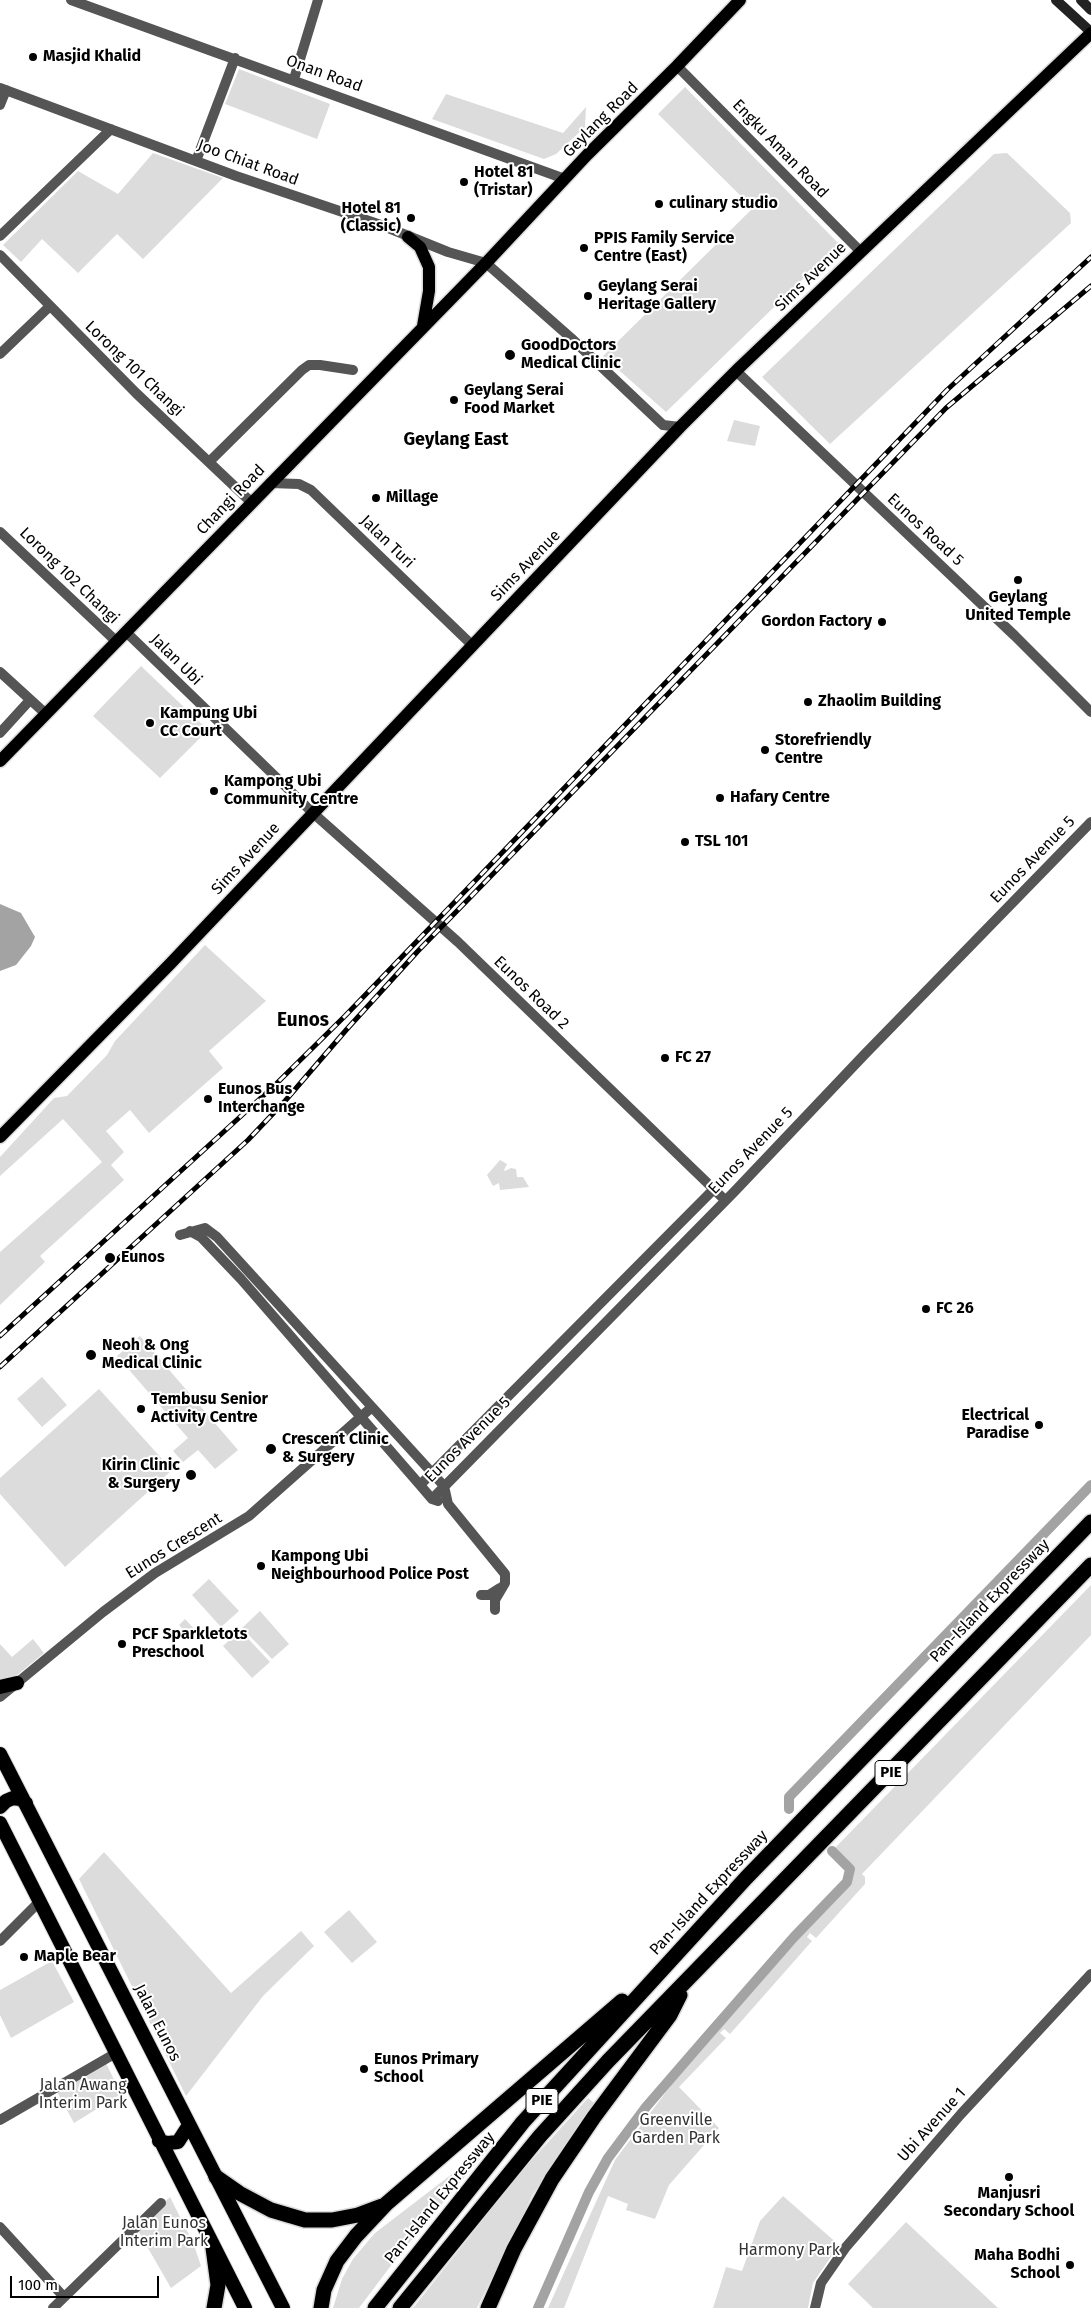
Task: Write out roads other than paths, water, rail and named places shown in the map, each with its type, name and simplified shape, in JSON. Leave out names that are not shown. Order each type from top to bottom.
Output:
[{"type":"highway","name":"Pan-Island Expressway","points":[[375,2308],[523,2122],[759,1864],[1091,1522]]},
{"type":"highway","name":"PIE","points":[[400,2308],[540,2136],[608,2061],[1091,1565]]},
{"type":"highway","points":[[0,1687],[17,1683]]},
{"type":"highway","name":"Jalan Eunos","points":[[0,1754],[284,2308]]},
{"type":"highway","points":[[0,1807],[6,1801],[13,1798],[20,1799],[26,1803]]},
{"type":"highway","points":[[0,1823],[213,2248],[245,2308]]},
{"type":"highway","points":[[321,2308],[324,2290],[337,2261],[356,2236],[386,2204],[668,1964]]},
{"type":"highway","points":[[488,2308],[514,2249],[552,2179],[604,2102],[670,2014],[690,1978]]},
{"type":"highway","points":[[159,2141],[168,2144],[178,2142],[189,2124]]},
{"type":"highway","points":[[216,2177],[271,2210],[305,2220],[332,2220],[358,2215],[386,2204]]},
{"type":"highway","points":[[213,2248],[218,2285],[214,2308]]},
{"type":"main road","name":"Geylang Road","points":[[486,263],[565,179],[740,0]]},
{"type":"main road","points":[[1056,0],[1091,32]]},
{"type":"main road","points":[[1081,0],[1091,10]]},
{"type":"main road","name":"Sims Avenue","points":[[0,1138],[171,964],[680,426],[1091,32]]},
{"type":"main road","points":[[408,237],[420,247],[430,267],[429,291],[423,326]]},
{"type":"main road","name":"Changi Road","points":[[0,761],[486,263]]},
{"type":"street","name":"Onan Road","points":[[71,0],[294,79],[565,179]]},
{"type":"street","points":[[294,79],[318,0]]},
{"type":"street","points":[[196,161],[235,58]]},
{"type":"street","name":"Engku Aman Road","points":[[677,66],[861,252]]},
{"type":"street","points":[[0,105],[3,89]]},
{"type":"street","name":"Joo Chiat Road","points":[[3,89],[196,161],[486,263]]},
{"type":"street","points":[[0,236],[111,129]]},
{"type":"street","name":"Lorong 101 Changi","points":[[0,255],[136,393],[251,502]]},
{"type":"street","points":[[486,263],[571,338],[663,425],[680,426]]},
{"type":"street","points":[[0,354],[50,306]]},
{"type":"street","points":[[209,462],[309,365],[353,370]]},
{"type":"street","name":"Eunos Road 5","points":[[736,371],[1015,636],[1091,712]]},
{"type":"street","name":"Jalan Turi","points":[[270,483],[299,484],[311,490],[472,645]]},
{"type":"street","name":"Lorong 102 Changi","points":[[0,532],[117,642]]},
{"type":"street","name":"Jalan Ubi","points":[[126,632],[312,813]]},
{"type":"street","points":[[1,674],[46,714]]},
{"type":"street","points":[[0,732],[30,700]]},
{"type":"street","name":"Eunos Road 2","points":[[312,813],[458,942],[726,1200]]},
{"type":"street","name":"Eunos Avenue 5","points":[[432,1499],[726,1200],[1091,822]]},
{"type":"street","name":"Eunos Avenue 5","points":[[420,1485],[714,1189]]},
{"type":"street","points":[[180,1235],[205,1228],[217,1237],[250,1270],[444,1486],[448,1504],[502,1570],[506,1578],[495,1600],[495,1610]]},
{"type":"street","points":[[190,1231],[201,1236],[240,1279],[432,1499],[448,1504]]},
{"type":"street","name":"Eunos Crescent","points":[[0,1697],[103,1612],[155,1573],[249,1516],[372,1407]]},
{"type":"street","points":[[481,1595],[490,1595],[503,1586]]},
{"type":"street","points":[[0,1941],[40,1901]]},
{"type":"street","name":"Ubi Avenue 1","points":[[815,2308],[821,2283],[846,2247],[961,2114],[1091,1974]]},
{"type":"street","points":[[0,2120],[116,2053]]},
{"type":"street","points":[[53,2308],[161,2203]]},
{"type":"street","points":[[0,2227],[64,2297]]},
{"type":"waterway","points":[[789,1809],[789,1797],[1091,1485]]},
{"type":"waterway","points":[[538,2308],[589,2192],[608,2158],[646,2107],[704,2040],[794,1937],[847,1882],[850,1869],[832,1851]]},
{"type":"railway","points":[[0,1336],[275,1085],[345,1016],[947,390],[1091,257]]},
{"type":"railway","points":[[0,1367],[248,1140],[418,951],[946,408],[1091,286]]},
{"type":"place","name":"Masjid Khalid","points":[[33,57]]},
{"type":"place","name":"Hotel 81 (Tristar)","points":[[464,182]]},
{"type":"place","name":"culinary studio","points":[[659,204]]},
{"type":"place","name":"Hotel 81 (Classic)","points":[[411,218]]},
{"type":"place","name":"PPIS Family Service Centre (East)","points":[[584,248]]},
{"type":"place","name":"Geylang Serai Heritage Gallery","points":[[588,296]]},
{"type":"place","name":"GoodDoctors Medical Clinic","points":[[510,355]]},
{"type":"place","name":"Geylang Serai Food Market","points":[[454,400]]},
{"type":"place","name":"Millage","points":[[376,498]]},
{"type":"place","name":"Geylang United Temple","points":[[1018,580]]},
{"type":"place","name":"Gordon Factory","points":[[882,622]]},
{"type":"place","name":"Zhaolim Building","points":[[808,702]]},
{"type":"place","name":"Kampung Ubi CC Court","points":[[150,723]]},
{"type":"place","name":"Storefriendly Centre","points":[[765,750]]},
{"type":"place","name":"Kampong Ubi Community Centre","points":[[214,791]]},
{"type":"place","name":"Hafary Centre","points":[[720,798]]},
{"type":"place","name":"TSL 101","points":[[685,842]]},
{"type":"place","name":"FC 27","points":[[665,1058]]},
{"type":"place","name":"Eunos Bus Interchange","points":[[208,1099]]},
{"type":"place","name":"Eunos","points":[[110,1258]]},
{"type":"place","name":"FC 26","points":[[926,1309]]},
{"type":"place","name":"Neoh & Ong Medical Clinic","points":[[91,1355]]},
{"type":"place","name":"Tembusu Senior Activity Centre","points":[[141,1409]]},
{"type":"place","name":"Electrical Paradise","points":[[1039,1425]]},
{"type":"place","name":"Crescent Clinic & Surgery","points":[[271,1449]]},
{"type":"place","name":"Kirin Clinic & Surgery","points":[[191,1475]]},
{"type":"place","name":"Kampong Ubi Neighbourhood Police Post","points":[[261,1566]]},
{"type":"place","name":"PCF Sparkletots Preschool","points":[[122,1644]]},
{"type":"place","name":"Maple Bear","points":[[24,1957]]},
{"type":"place","name":"Eunos Primary School","points":[[364,2069]]},
{"type":"place","name":"Manjusri Secondary School","points":[[1009,2177]]},
{"type":"place","name":"Maha Bodhi School","points":[[1070,2265]]},
{"type":"district","name":"Geylang East","points":[[456,440]]},
{"type":"district","name":"Eunos","points":[[303,1021]]},
{"type":"park label","name":"Jalan Awang Interim Park","points":[[83,2095]]},
{"type":"park label","name":"Greenville Garden Park","points":[[676,2130]]},
{"type":"park label","name":"Jalan Eunos Interim Park","points":[[164,2233]]},
{"type":"park label","name":"Harmony Park","points":[[789,2251]]}]
